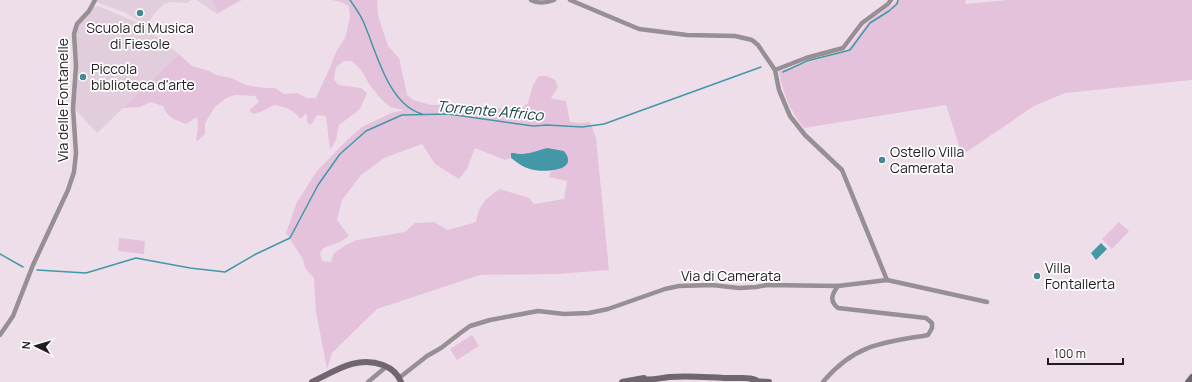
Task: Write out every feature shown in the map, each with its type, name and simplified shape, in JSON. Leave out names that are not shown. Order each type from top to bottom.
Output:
[{"type":"main road","points":[[312,382],[348,365],[366,361],[376,362],[386,366],[400,380]]},
{"type":"main road","points":[[622,382],[656,376],[659,378],[707,376],[769,382]]},
{"type":"street","name":"Via delle Fontanelle","points":[[0,335],[13,316],[33,265],[68,190],[74,172],[76,153],[73,108],[76,66],[74,34],[77,24],[90,11],[95,0]]},
{"type":"street","points":[[531,0],[540,3],[554,0]]},
{"type":"street","points":[[570,0],[626,24],[649,31],[687,35],[744,37],[758,45],[775,70],[781,95],[790,116],[805,135],[842,170],[887,280]]},
{"type":"street","points":[[775,70],[806,58],[843,48],[862,23],[888,4],[891,0]]},
{"type":"street","name":"Via di Camerata","points":[[400,380],[427,356],[441,348],[470,326],[490,320],[538,311],[564,314],[589,313],[608,309],[665,289],[679,286],[712,285],[739,288],[767,285],[838,286],[887,280],[987,302]]},
{"type":"street","points":[[824,381],[846,359],[857,353],[882,342],[928,335],[932,328],[932,323],[926,318],[838,308],[832,302],[832,299],[834,291],[838,286]]},
{"type":"street","points":[[368,382],[386,366]]},
{"type":"shaded area","name":"Scuola di Musica di Fiesole","points":[[96,0],[191,0],[187,3],[171,2],[164,4],[154,14],[147,26],[124,12],[96,2]]},
{"type":"shaded area","name":"Scuola di Musica di Fiesole","points":[[197,0],[242,0],[217,14]]},
{"type":"shaded area","points":[[212,0],[240,0],[218,12]]},
{"type":"shaded area","points":[[332,0],[377,0],[378,15],[388,46],[399,58],[407,95],[413,100],[431,105],[472,104],[517,111],[528,103],[533,85],[539,76],[547,76],[555,80],[558,87],[551,98],[566,101],[570,122],[590,122],[596,138],[609,270],[556,274],[480,275],[377,309],[332,353],[327,369],[316,312],[314,278],[305,268],[303,259],[286,233],[297,202],[317,171],[362,127],[391,113],[404,110],[390,107],[381,99],[369,84],[362,71],[352,61],[344,61],[336,67],[334,80],[339,85],[361,88],[367,93],[360,109],[339,125],[336,140],[330,150],[326,116],[317,115],[311,125],[307,122],[307,113],[300,119],[289,109],[274,105],[253,114],[249,110],[259,102],[255,96],[235,95],[226,98],[215,107],[205,123],[205,134],[196,142],[198,126],[197,117],[186,124],[172,118],[163,106],[151,102],[140,107],[123,108],[179,54],[192,66],[209,71],[216,75],[231,78],[246,85],[275,88],[284,94],[297,93],[307,98],[316,98],[337,50],[346,35],[350,17],[349,7],[342,2]],"holes":[[[422,144],[435,164],[459,179],[467,169],[475,148],[505,160],[516,154],[529,154],[535,151],[560,169],[551,171],[549,177],[567,181],[564,199],[534,204],[529,198],[500,189],[491,195],[481,206],[476,222],[448,230],[434,222],[415,223],[405,232],[357,240],[334,253],[331,262],[322,261],[320,254],[323,248],[340,242],[349,236],[337,220],[342,200],[361,175],[384,158]]]},
{"type":"shaded area","points":[[897,0],[965,0],[966,4],[1008,0],[1192,0],[1192,80],[1065,93],[1034,106],[962,155],[946,105],[804,128],[788,101],[779,71],[846,51],[868,22]]},
{"type":"shaded area","points":[[98,6],[141,24],[179,54],[97,133],[75,109],[75,31],[93,7]]},
{"type":"shaded area","points":[[1119,222],[1129,231],[1112,249],[1102,239]]},
{"type":"shaded area","points":[[119,238],[145,241],[144,254],[118,251]]},
{"type":"shaded area","points":[[472,335],[479,346],[457,360],[450,349]]},
{"type":"water","points":[[547,148],[564,151],[568,158],[564,167],[550,171],[535,170],[524,167],[511,158],[511,153],[527,154]]},
{"type":"water","points":[[1101,243],[1107,249],[1096,260],[1091,253]]},
{"type":"waterway","points":[[350,0],[362,18],[378,60],[391,88],[410,108],[422,114]]},
{"type":"waterway","name":"Torrente Affrico","points":[[783,72],[807,61],[850,50],[870,23],[889,11],[897,4],[898,0]]},
{"type":"waterway","name":"Torrente Affrico","points":[[37,270],[86,273],[136,258],[190,268],[225,272],[256,254],[290,238],[318,185],[340,154],[366,131],[402,115],[448,114],[533,126],[547,125],[582,127],[604,124],[761,67]]},
{"type":"waterway","name":"Torrente Affrico","points":[[0,254],[23,267]]},
{"type":"place","name":"Scuola di Musica di Fiesole","points":[[140,13]]},
{"type":"place","name":"Piccola biblioteca d'arte","points":[[83,77]]},
{"type":"place","name":"Ostello Villa Camerata","points":[[882,160]]},
{"type":"place","name":"Villa Fontallerta","points":[[1037,276]]}]
